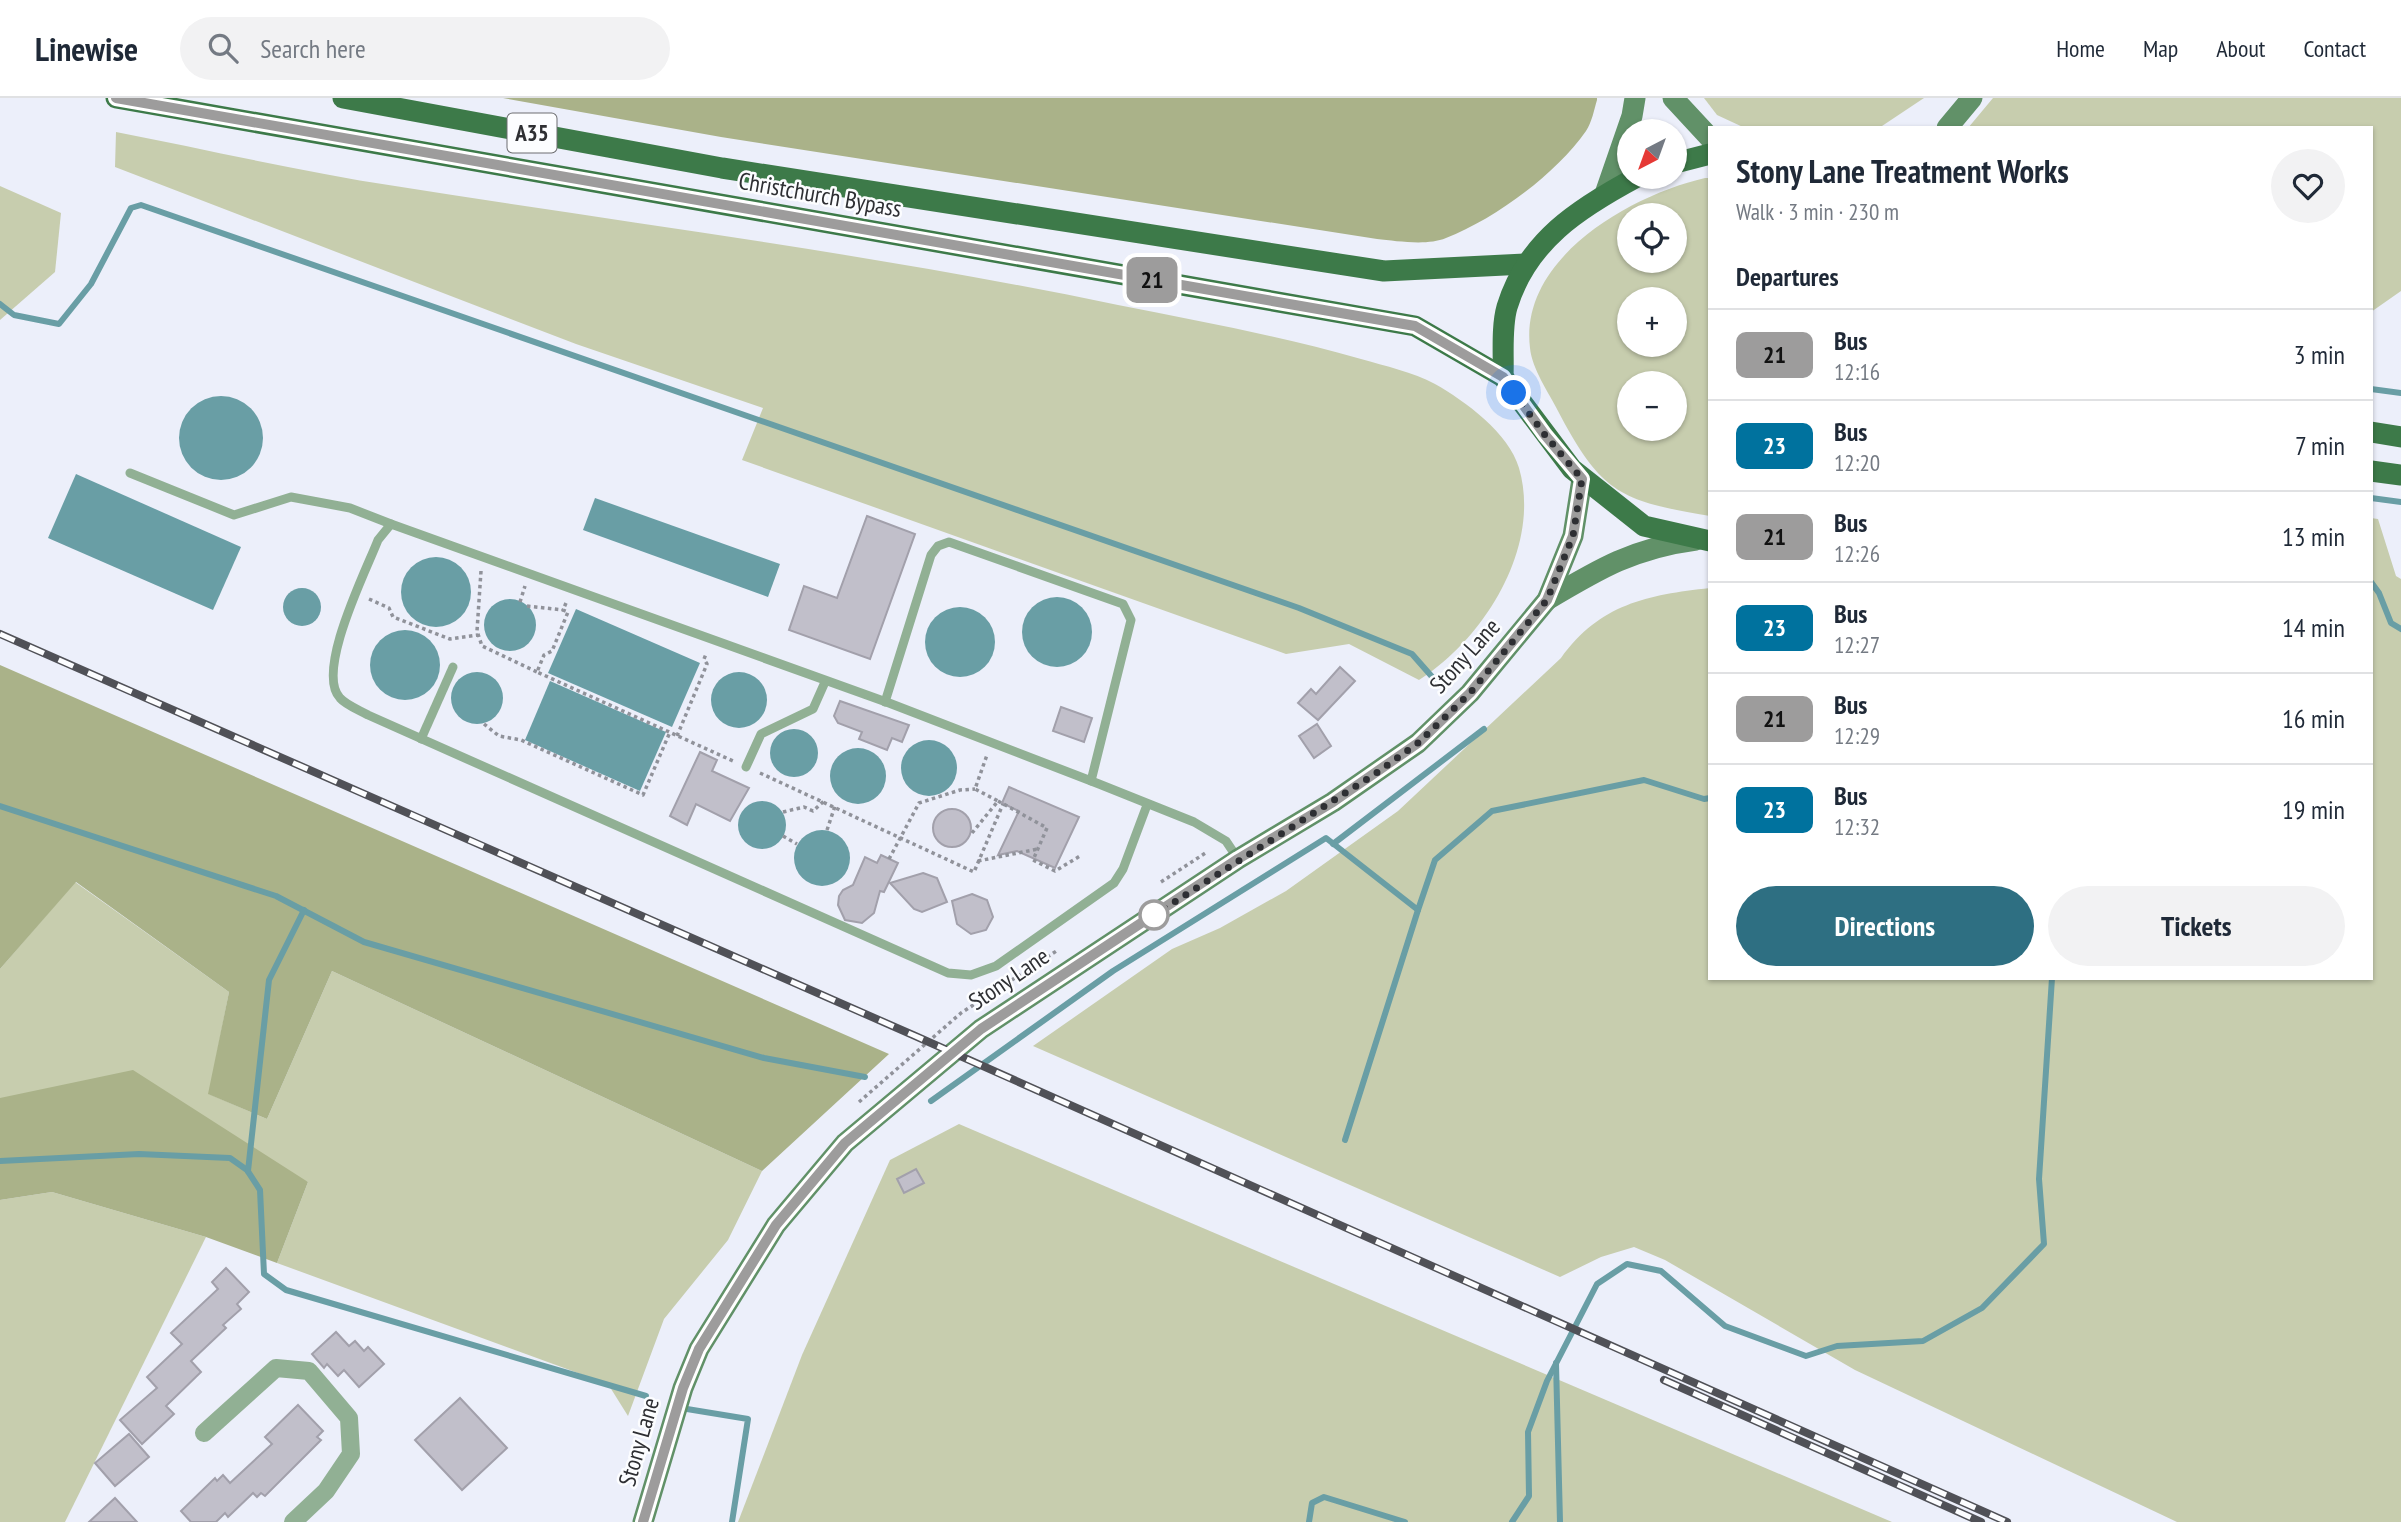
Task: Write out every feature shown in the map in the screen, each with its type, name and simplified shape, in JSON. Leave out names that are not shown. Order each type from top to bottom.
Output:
[{"type":"main road","name":"Christchurch Bypass","points":[[116,98],[1415,326],[1503,377]]},
{"type":"main road","name":"Christchurch Bypass","points":[[343,98],[722,168],[1384,271],[1525,264]]},
{"type":"main road","points":[[1605,194],[1632,116],[1635,98]]},
{"type":"main road","points":[[1673,98],[1708,136]]},
{"type":"main road","points":[[1949,126],[1972,98]]},
{"type":"main road","points":[[1687,160],[1708,155]]},
{"type":"main road","points":[[1617,188],[1551,232],[1525,264],[1506,309],[1503,377],[1545,435],[1582,479],[1644,526],[1703,540]]},
{"type":"main road","points":[[2373,432],[2401,437]]},
{"type":"main road","points":[[2373,471],[2401,475]]},
{"type":"main road","name":"Stony Lane","points":[[643,1522],[683,1388],[699,1349],[776,1225],[845,1143],[981,1029],[1238,859],[1333,802],[1418,743],[1470,693],[1547,600],[1573,536],[1582,479]]},
{"type":"main road","name":"Stony Lane","points":[[1547,600],[1597,569],[1657,545],[1703,540]]},
{"type":"street","points":[[204,1433],[276,1368],[309,1371],[349,1418],[351,1454],[326,1491],[293,1522]]},
{"type":"lane","points":[[130,473],[234,515],[292,497],[350,508],[885,702],[1194,821],[1226,841],[1238,859]]},
{"type":"lane","points":[[391,524],[378,540],[334,655],[330,676],[338,698],[421,739],[948,973],[971,975],[996,966],[1114,883],[1123,869],[1147,805]]},
{"type":"lane","points":[[885,702],[931,555],[938,546],[949,542],[1071,583],[1123,604],[1130,620],[1091,781]]},
{"type":"lane","points":[[421,739],[453,667]]},
{"type":"lane","points":[[746,767],[761,734],[813,709],[825,682]]},
{"type":"path","points":[[485,558],[477,599],[478,635],[482,646],[537,672]]},
{"type":"path","points":[[357,594],[389,608],[393,617],[450,639],[478,635]]},
{"type":"path","points":[[527,606],[563,610]]},
{"type":"path","points":[[677,736],[707,664],[704,659],[712,641]]},
{"type":"path","points":[[484,724],[499,736],[521,740],[643,795],[670,732]]},
{"type":"path","points":[[975,789],[991,743]]},
{"type":"path","points":[[889,859],[919,803],[960,790],[975,789],[1047,828],[1033,860],[1055,871],[1080,856]]},
{"type":"path","points":[[783,812],[804,807],[813,811],[824,801]]},
{"type":"path","points":[[972,833],[998,801]]},
{"type":"path","points":[[827,830],[835,806]]},
{"type":"path","points":[[783,836],[797,845]]},
{"type":"path","points":[[978,861],[1038,849]]},
{"type":"green space","points":[[503,98],[1597,100],[1586,131],[1558,163],[1523,194],[1465,230],[1446,238],[1403,242],[721,137]]},
{"type":"green space","points":[[1704,98],[1924,98],[1882,126],[1741,126],[1717,115]]},
{"type":"green space","points":[[1993,98],[2401,98],[2401,291],[2373,311],[2373,126],[1970,126]]},
{"type":"green space","points":[[116,132],[360,180],[848,255],[1028,287],[1270,336],[1399,370],[1435,384],[1459,399],[1496,431],[1514,455],[1524,498],[1522,529],[1515,559],[1485,616],[1465,641],[1419,680],[1349,644],[1286,654],[742,460],[763,408],[576,344],[115,167]]},
{"type":"green space","points":[[1708,178],[1708,516],[1679,511],[1634,498],[1616,489],[1601,476],[1573,438],[1531,356],[1531,316],[1542,286],[1561,259],[1586,236],[1617,214],[1617,273],[1687,273],[1687,203],[1638,203],[1669,189],[1687,189],[1687,183]]},
{"type":"green space","points":[[0,186],[61,213],[55,272],[0,320]]},
{"type":"green space","points":[[2373,518],[2378,519],[2396,576],[2401,579],[2401,1522],[2177,1522],[1855,1370],[1665,1260],[1634,1247],[1601,1257],[1560,1277],[1033,1046],[1172,949],[1220,928],[1286,891],[1398,811],[1561,658],[1592,625],[1626,605],[1666,594],[1708,588],[1708,980],[2373,980]]},
{"type":"green space","points":[[0,665],[889,1054],[762,1171],[332,971],[267,1119],[208,1094],[229,992],[76,882],[0,969]]},
{"type":"green space","points":[[75,882],[229,992],[209,1094],[267,1119],[332,971],[762,1171],[728,1240],[664,1319],[628,1416],[608,1384],[277,1263],[308,1182],[0,1098],[0,969]]},
{"type":"green space","points":[[133,1070],[308,1182],[277,1263],[206,1237],[52,1192],[0,1200],[0,1098]]},
{"type":"green space","points":[[959,1124],[1892,1522],[738,1522],[802,1355],[890,1160]]},
{"type":"green space","points":[[52,1192],[206,1237],[65,1522],[0,1522],[0,1200]]},
{"type":"water","points":[[221,396],[237,399],[256,415],[263,438],[260,454],[244,473],[221,480],[205,477],[186,461],[179,438],[182,422],[198,403]]},
{"type":"water","points":[[76,474],[241,547],[213,610],[48,538]]},
{"type":"water","points":[[595,498],[780,564],[768,597],[583,530]]},
{"type":"water","points":[[436,557],[461,567],[471,592],[461,617],[436,627],[411,617],[401,592],[411,567]]},
{"type":"water","points":[[302,588],[316,593],[321,607],[316,621],[302,626],[288,621],[283,607],[288,593]]},
{"type":"water","points":[[1057,597],[1082,607],[1092,632],[1082,657],[1057,667],[1032,657],[1022,632],[1032,607]]},
{"type":"water","points":[[510,599],[520,601],[528,607],[534,615],[534,635],[528,643],[520,649],[510,651],[500,649],[492,643],[486,635],[484,625],[486,615],[492,607],[500,601]]},
{"type":"water","points":[[960,607],[985,617],[995,642],[985,667],[960,677],[935,667],[925,642],[935,617]]},
{"type":"water","points":[[576,609],[700,663],[672,727],[548,673]]},
{"type":"water","points":[[405,630],[424,636],[434,646],[440,665],[434,684],[424,694],[405,700],[386,694],[376,684],[370,665],[376,646],[386,636]]},
{"type":"water","points":[[477,672],[496,679],[503,698],[496,717],[477,724],[458,717],[451,698],[458,679]]},
{"type":"water","points":[[733,672],[745,672],[755,676],[763,684],[767,700],[763,716],[755,724],[745,728],[733,728],[723,724],[715,716],[711,706],[711,694],[715,684],[723,676]]},
{"type":"water","points":[[550,681],[666,732],[640,791],[525,740]]},
{"type":"water","points":[[794,729],[811,736],[818,753],[811,770],[794,777],[777,770],[770,753],[777,736]]},
{"type":"water","points":[[923,740],[935,740],[945,744],[953,752],[957,768],[953,784],[945,792],[935,796],[923,796],[913,792],[905,784],[901,774],[901,762],[905,752],[913,744]]},
{"type":"water","points":[[852,748],[864,748],[874,752],[882,760],[886,776],[882,792],[874,800],[864,804],[852,804],[842,800],[834,792],[830,782],[830,770],[834,760],[842,752]]},
{"type":"water","points":[[762,801],[779,808],[786,825],[779,842],[762,849],[745,842],[738,825],[745,808]]},
{"type":"water","points":[[816,830],[828,830],[838,834],[846,842],[850,858],[846,874],[838,882],[828,886],[816,886],[806,882],[798,874],[794,864],[794,852],[798,842],[806,834]]},
{"type":"building","points":[[867,516],[915,534],[870,659],[789,630],[804,586],[837,598]]},
{"type":"building","points":[[1340,667],[1355,681],[1318,720],[1298,703],[1311,689],[1316,694]]},
{"type":"building","points":[[840,701],[909,725],[902,742],[892,738],[887,750],[859,739],[862,732],[838,723],[834,716]]},
{"type":"building","points":[[1061,707],[1092,718],[1084,742],[1053,731]]},
{"type":"building","points":[[1317,724],[1331,746],[1314,758],[1299,736]]},
{"type":"building","points":[[700,752],[717,760],[712,771],[749,788],[730,821],[696,804],[687,825],[670,816]]},
{"type":"building","points":[[1009,787],[1079,817],[1055,868],[1017,851],[998,855],[1019,811],[1002,803]]},
{"type":"building","points":[[952,809],[966,814],[971,828],[966,842],[952,847],[938,842],[933,828],[938,814]]},
{"type":"building","points":[[881,855],[898,863],[884,892],[880,891],[874,913],[862,923],[845,920],[838,905],[839,896],[843,890],[853,885],[865,857],[877,863]]},
{"type":"building","points":[[923,873],[937,878],[947,902],[922,912],[914,909],[890,883]]},
{"type":"building","points":[[972,894],[987,900],[993,917],[986,930],[971,934],[957,924],[952,901]]},
{"type":"building","points":[[916,1169],[924,1183],[904,1193],[897,1179]]},
{"type":"building","points":[[226,1268],[249,1292],[237,1304],[241,1309],[223,1325],[226,1328],[191,1361],[201,1372],[166,1406],[174,1414],[142,1444],[120,1420],[157,1388],[147,1377],[182,1344],[171,1333],[218,1289],[212,1282]]},
{"type":"building","points":[[336,1332],[349,1346],[355,1341],[364,1351],[368,1347],[384,1364],[359,1387],[344,1370],[338,1376],[327,1364],[324,1368],[312,1354]]},
{"type":"building","points":[[460,1398],[507,1448],[462,1490],[415,1440]]},
{"type":"building","points":[[298,1405],[323,1431],[317,1437],[321,1440],[265,1496],[261,1493],[257,1497],[253,1493],[228,1517],[225,1513],[216,1522],[191,1522],[181,1511],[215,1478],[217,1481],[223,1475],[230,1483],[272,1444],[265,1437]]},
{"type":"building","points":[[129,1434],[149,1457],[115,1486],[95,1463]]},
{"type":"building","points":[[115,1498],[137,1522],[89,1522]]},
{"type":"waterway","points":[[0,304],[14,315],[59,324],[91,284],[131,208],[141,205],[1299,608],[1412,654],[1434,679]]},
{"type":"waterway","points":[[2373,389],[2401,393]]},
{"type":"waterway","points":[[2373,498],[2401,502]]},
{"type":"waterway","points":[[2373,585],[2391,623],[2401,629]]},
{"type":"waterway","points":[[1333,844],[1484,729]]},
{"type":"waterway","points":[[931,1101],[1113,971],[1326,838],[1418,910],[1435,860],[1492,811],[1644,780],[1708,798]]},
{"type":"waterway","points":[[0,806],[276,896],[364,942],[764,1058],[865,1077]]},
{"type":"waterway","points":[[248,1171],[269,980],[304,910]]},
{"type":"waterway","points":[[1345,1140],[1418,910]]},
{"type":"waterway","points":[[1512,1522],[1529,1496],[1528,1432],[1547,1381],[1597,1284],[1627,1264],[1661,1271],[1725,1326],[1806,1356],[1837,1346],[1923,1341],[1982,1308],[2044,1244],[2039,1179],[2052,980]]},
{"type":"waterway","points":[[0,1161],[139,1154],[230,1158],[247,1170],[260,1190],[264,1274],[286,1290],[646,1396]]},
{"type":"waterway","points":[[1556,1363],[1560,1522]]},
{"type":"waterway","points":[[687,1409],[748,1419],[732,1522]]},
{"type":"waterway","points":[[1309,1522],[1312,1503],[1324,1497],[1405,1522]]},
{"type":"railway","points":[[0,634],[913,1035],[2007,1522]]},
{"type":"railway","points":[[1664,1380],[1981,1522]]},
{"type":"bus line","name":"21","points":[[116,98],[1415,326],[1503,377],[1545,435],[1582,479],[1573,536],[1547,600],[1513,645],[1470,693],[1418,743],[1333,802],[1238,859],[981,1029],[845,1143],[776,1225],[699,1349],[683,1388],[643,1522]]},
{"type":"route","points":[[1154,915],[1238,859],[1333,802],[1418,743],[1470,693],[1513,645],[1547,600],[1573,536],[1582,479],[1514,393]]}]
